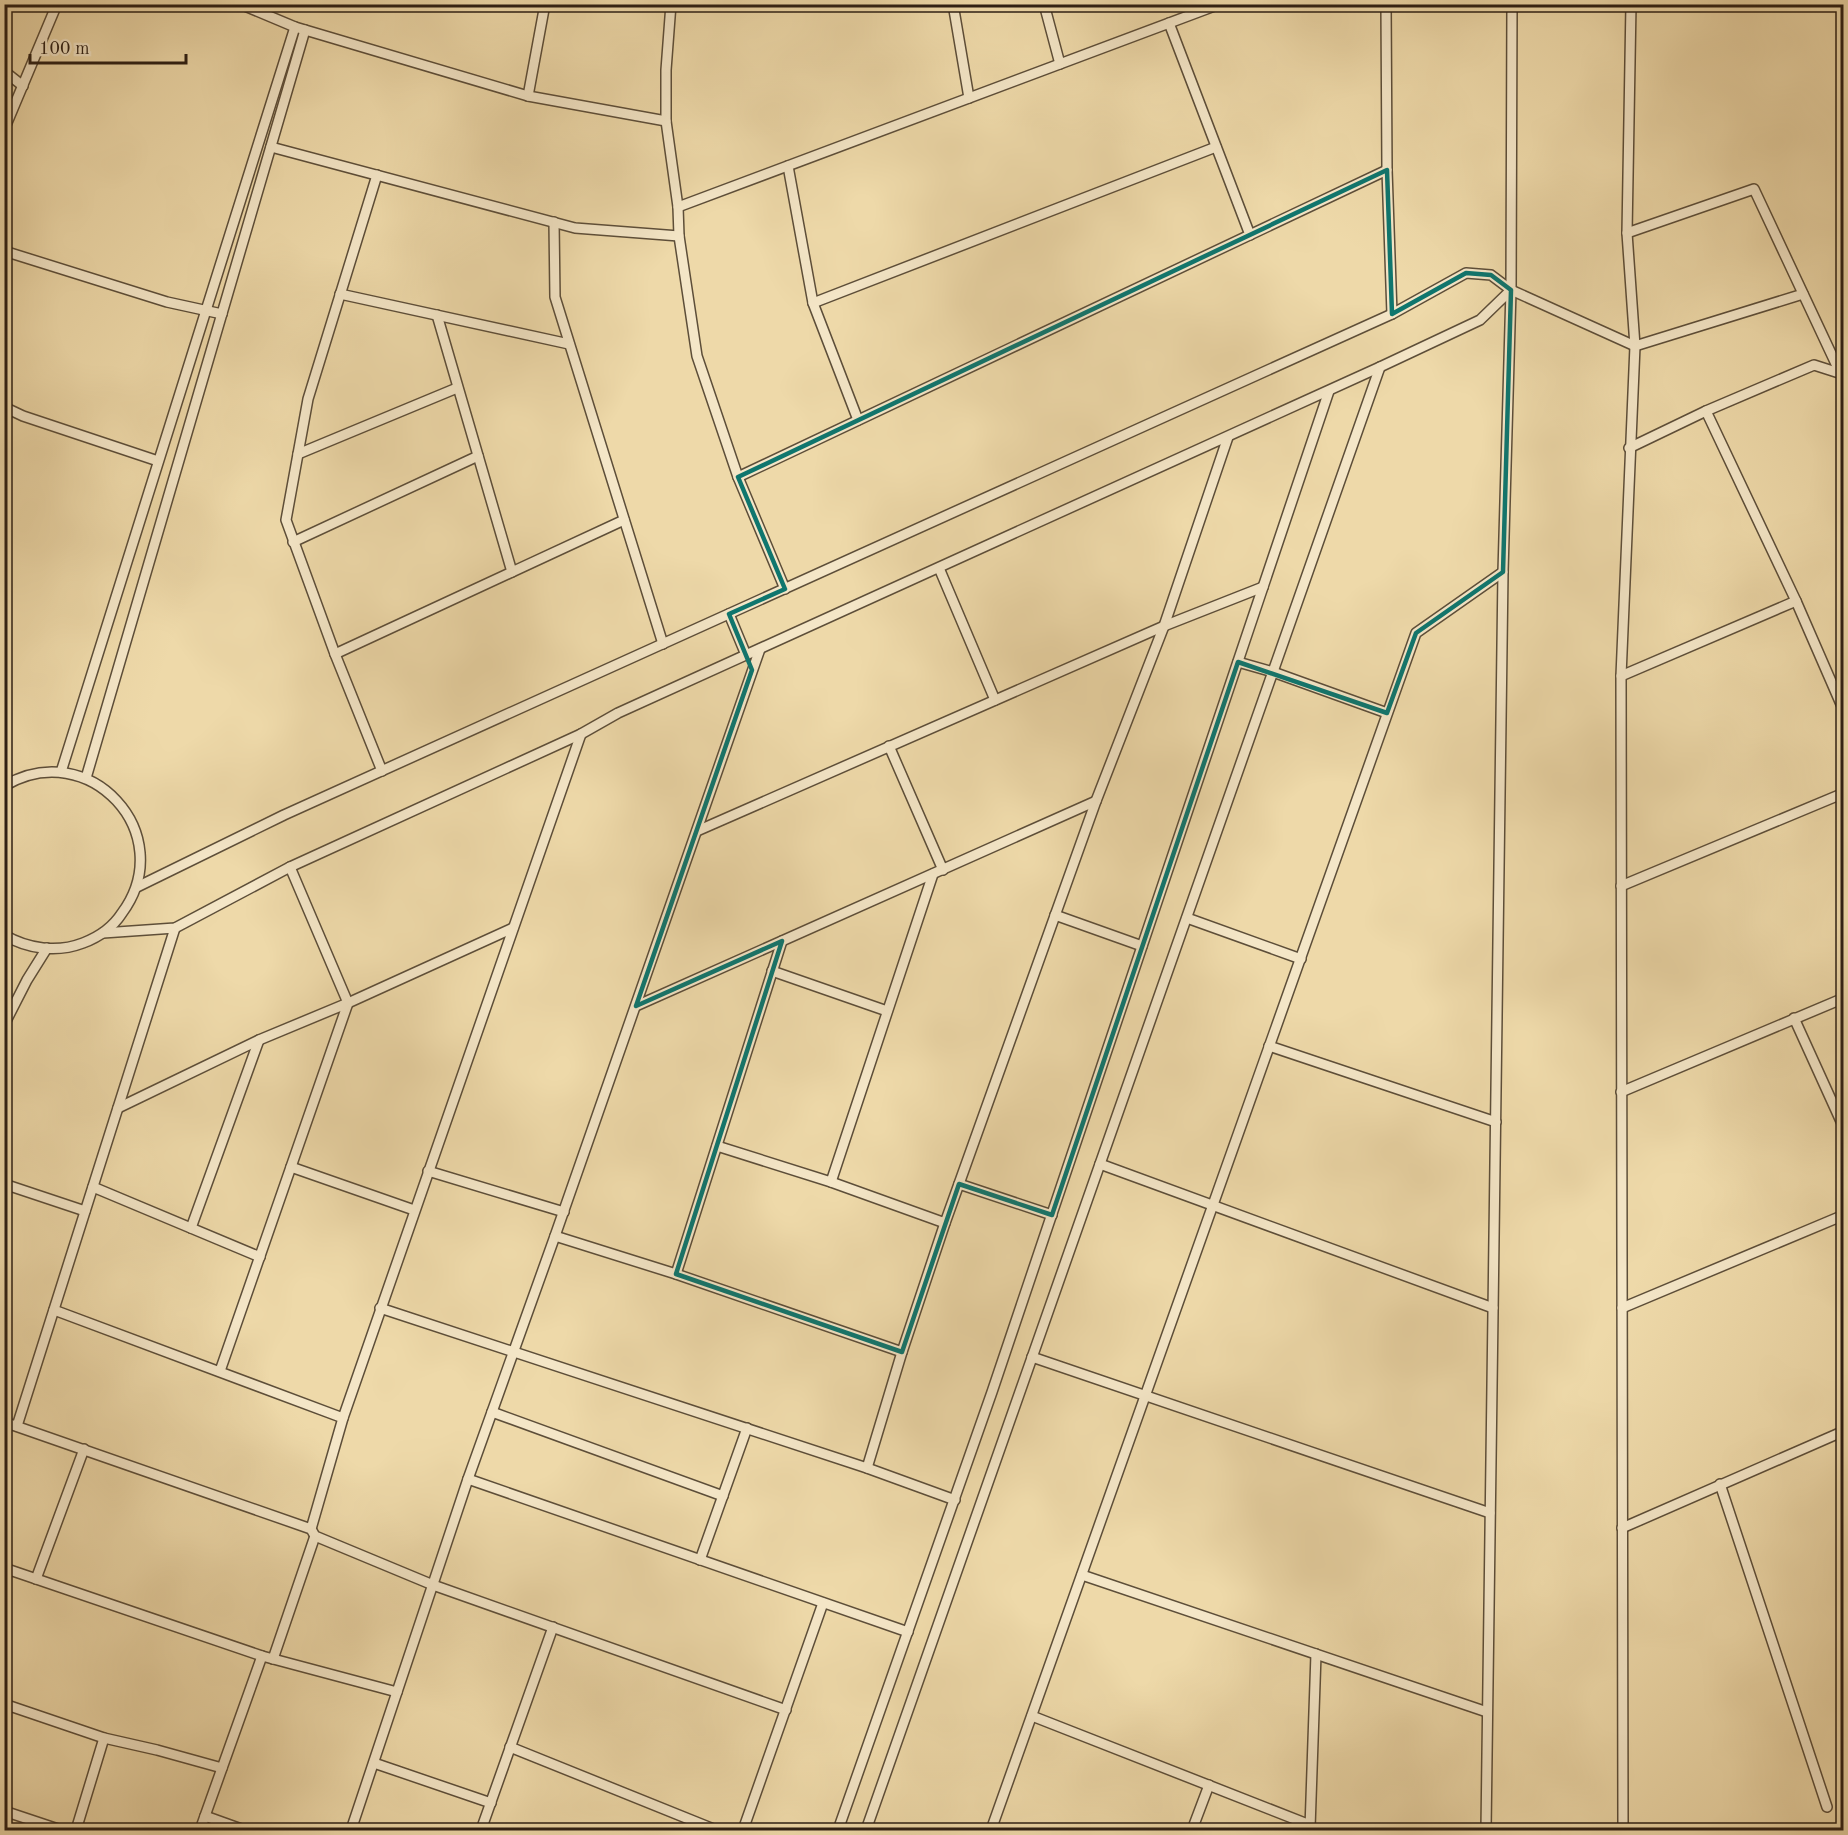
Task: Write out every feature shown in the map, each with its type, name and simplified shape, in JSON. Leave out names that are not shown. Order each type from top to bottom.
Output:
[{"type":"street","points":[[4,130],[57,4]]},
{"type":"street","points":[[240,4],[295,27],[528,96],[666,121]]},
{"type":"street","points":[[528,96],[545,4]]},
{"type":"street","points":[[671,4],[666,70],[666,121],[678,207],[679,236],[697,356],[738,477],[785,589]]},
{"type":"street","points":[[953,4],[969,98]]},
{"type":"street","points":[[1044,4],[1060,64]]},
{"type":"street","points":[[678,207],[1220,4]]},
{"type":"street","points":[[1386,4],[1387,170],[1392,314]]},
{"type":"street","points":[[1486,1830],[1503,572],[1511,290],[1512,4]]},
{"type":"street","points":[[1623,1830],[1621,676],[1635,346],[1627,233],[1631,4]]},
{"type":"street","points":[[1169,23],[1250,235]]},
{"type":"street","points":[[61,772],[295,27]]},
{"type":"street","points":[[86,778],[305,30]]},
{"type":"street","points":[[4,71],[23,86]]},
{"type":"street","points":[[271,147],[574,228],[679,236]]},
{"type":"street","points":[[813,303],[1216,147]]},
{"type":"street","points":[[788,166],[813,303],[858,420]]},
{"type":"street","points":[[738,477],[1387,170]]},
{"type":"street","points":[[377,175],[308,399],[286,520],[334,654],[382,771]]},
{"type":"street","points":[[1627,233],[1754,189],[1842,375]]},
{"type":"street","points":[[554,222],[555,297],[663,644]]},
{"type":"street","points":[[4,251],[167,302],[222,314]]},
{"type":"street","points":[[136,887],[284,815],[1392,314],[1466,273],[1491,274],[1511,290],[1635,346],[1803,294]]},
{"type":"street","points":[[4,934],[18,942],[58,949],[74,946],[103,933],[175,928],[290,867],[580,734],[618,713],[1380,368],[1480,320],[1511,290]]},
{"type":"street","points":[[340,294],[569,344]]},
{"type":"street","points":[[437,315],[512,572]]},
{"type":"street","points":[[1629,448],[1706,411],[1814,365],[1842,375]]},
{"type":"street","points":[[866,1830],[1380,368]]},
{"type":"street","points":[[298,454],[457,387]]},
{"type":"street","points":[[838,1830],[955,1500],[1329,391]]},
{"type":"street","points":[[4,407],[23,416],[159,461]]},
{"type":"street","points":[[1706,411],[1796,601],[1844,711]]},
{"type":"street","points":[[867,1468],[902,1352],[945,1223],[1096,801],[1164,626],[1228,437]]},
{"type":"street","points":[[294,542],[478,456]]},
{"type":"street","points":[[334,654],[624,520]]},
{"type":"street","points":[[939,568],[995,700]]},
{"type":"street","points":[[991,1830],[1416,633],[1503,572]]},
{"type":"street","points":[[697,831],[1164,626],[1263,587]]},
{"type":"street","points":[[1621,676],[1796,601]]},
{"type":"street","points":[[729,614],[746,655]]},
{"type":"street","points":[[351,1830],[468,1479],[564,1212],[760,649]]},
{"type":"street","points":[[1238,662],[1388,713]]},
{"type":"street","points":[[273,1659],[313,1532],[343,1418],[580,734]]},
{"type":"street","points":[[890,746],[943,870]]},
{"type":"street","points":[[4,786],[38,772],[61,772],[86,778],[108,791],[126,811],[137,835],[141,861],[136,887],[123,912],[103,933]]},
{"type":"street","points":[[1621,886],[1844,793]]},
{"type":"street","points":[[636,1006],[1096,801]]},
{"type":"street","points":[[220,1371],[348,1003],[290,867]]},
{"type":"street","points":[[831,1182],[933,874]]},
{"type":"street","points":[[1055,915],[1142,946]]},
{"type":"street","points":[[1187,918],[1301,959]]},
{"type":"street","points":[[17,1426],[175,928]]},
{"type":"street","points":[[118,1108],[259,1040],[348,1003],[513,928]]},
{"type":"street","points":[[676,1274],[782,941]]},
{"type":"street","points":[[4,1025],[46,948]]},
{"type":"street","points":[[772,971],[888,1011]]},
{"type":"street","points":[[1621,1092],[1844,998]]},
{"type":"street","points":[[1794,1018],[1844,1128]]},
{"type":"street","points":[[191,1228],[259,1040]]},
{"type":"street","points":[[1269,1047],[1496,1122]]},
{"type":"street","points":[[717,1146],[831,1182],[945,1223]]},
{"type":"street","points":[[1100,1164],[1493,1308]]},
{"type":"street","points":[[291,1167],[414,1210]]},
{"type":"street","points":[[428,1171],[564,1212]]},
{"type":"street","points":[[4,1184],[85,1211]]},
{"type":"street","points":[[959,1184],[1052,1215]]},
{"type":"street","points":[[93,1187],[260,1257]]},
{"type":"street","points":[[1622,1308],[1844,1215]]},
{"type":"street","points":[[555,1236],[676,1274],[902,1352]]},
{"type":"street","points":[[380,1308],[867,1468],[955,1500]]},
{"type":"street","points":[[54,1310],[343,1418]]},
{"type":"street","points":[[1032,1357],[1490,1513]]},
{"type":"street","points":[[492,1412],[723,1496]]},
{"type":"street","points":[[4,1422],[313,1532],[433,1585],[786,1710]]},
{"type":"street","points":[[699,1560],[747,1428]]},
{"type":"street","points":[[1622,1528],[1844,1431]]},
{"type":"street","points":[[36,1579],[84,1449]]},
{"type":"street","points":[[468,1479],[908,1632]]},
{"type":"street","points":[[1720,1484],[1827,1807]]},
{"type":"street","points":[[4,1568],[262,1656],[397,1692]]},
{"type":"street","points":[[1082,1575],[1487,1712]]},
{"type":"street","points":[[743,1830],[823,1603]]},
{"type":"street","points":[[481,1830],[553,1627]]},
{"type":"street","points":[[1032,1716],[1209,1785],[1310,1828],[1316,1654]]},
{"type":"street","points":[[200,1830],[262,1656]]},
{"type":"street","points":[[4,1704],[104,1738],[222,1768]]},
{"type":"street","points":[[76,1830],[104,1738]]},
{"type":"street","points":[[510,1747],[716,1830]]},
{"type":"street","points":[[374,1762],[491,1803]]},
{"type":"street","points":[[1192,1830],[1209,1785]]},
{"type":"street","points":[[4,1811],[61,1830]]},
{"type":"street","points":[[205,1816],[244,1830]]},
{"type":"highlighted area","points":[[1387,170],[1392,314],[1466,273],[1491,275],[1511,290],[1503,572],[1416,633],[1387,713],[1238,662],[1052,1215],[959,1184],[902,1352],[676,1274],[782,941],[636,1006],[752,670],[729,614],[785,589],[738,477]]}]
